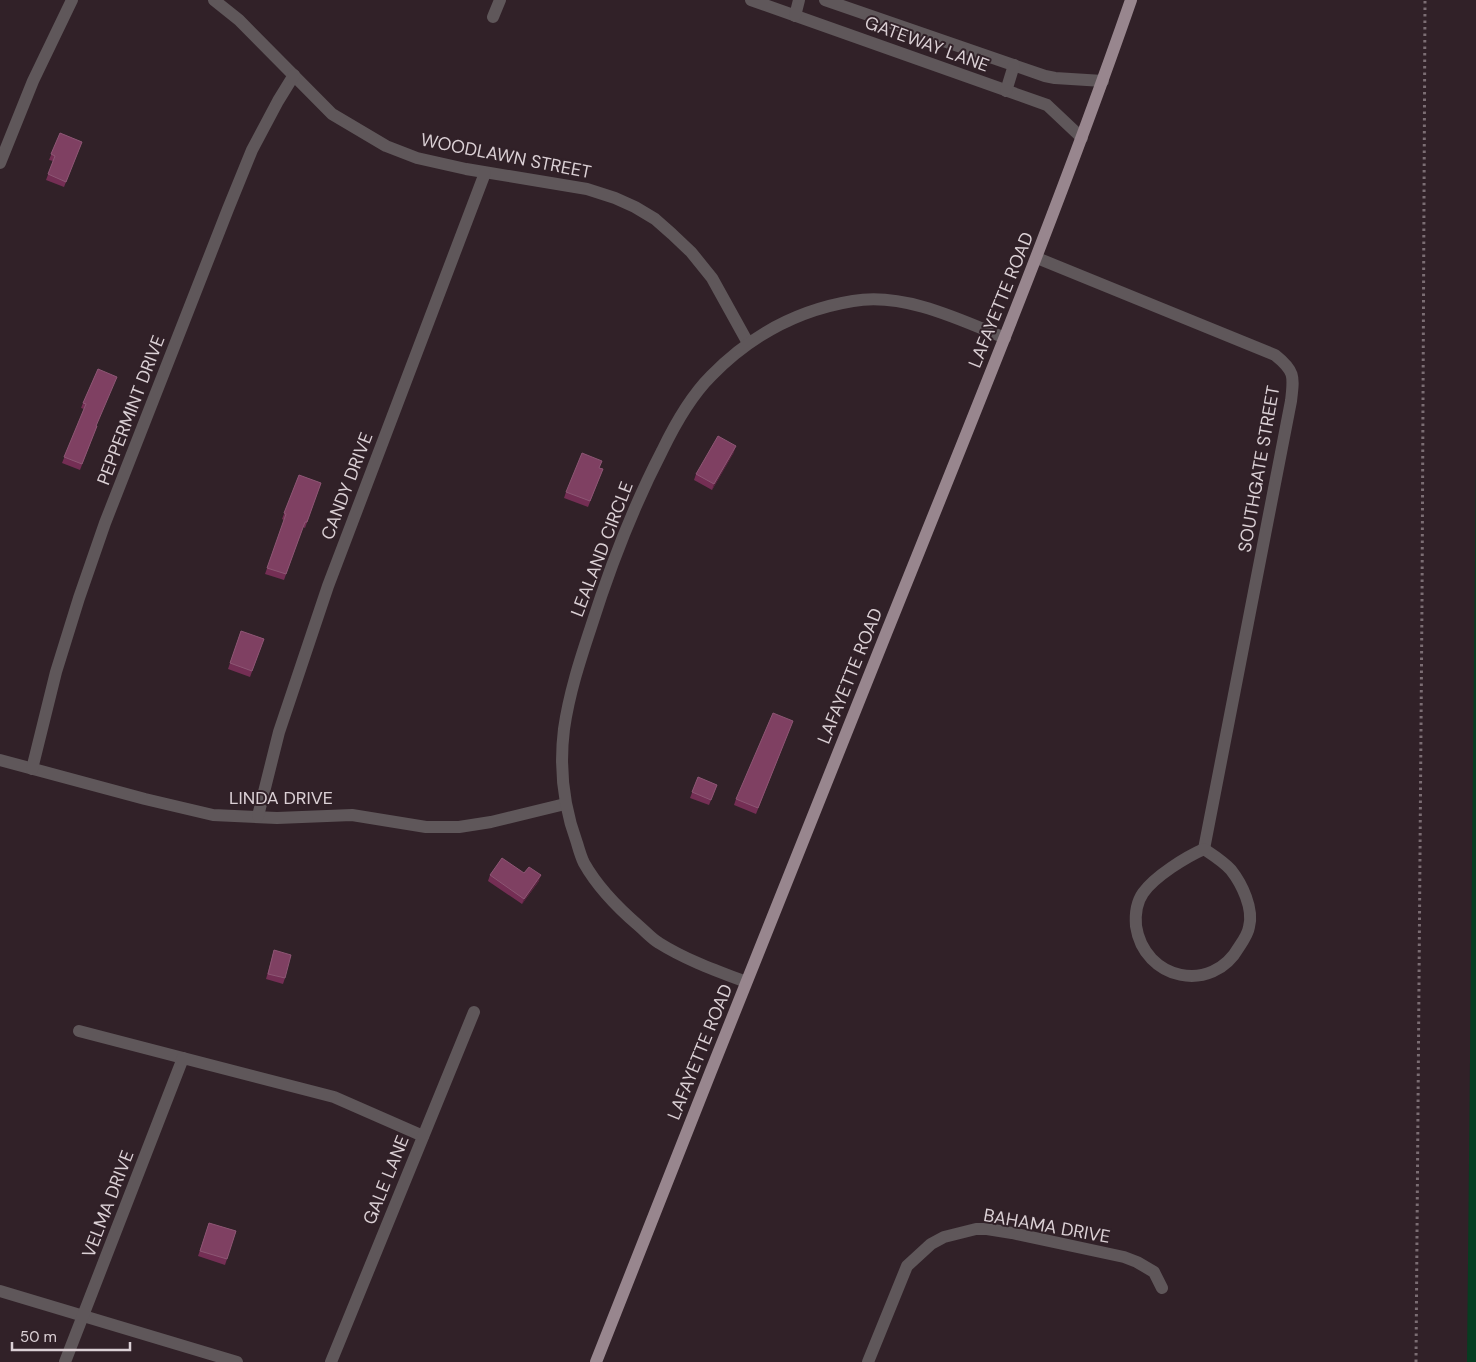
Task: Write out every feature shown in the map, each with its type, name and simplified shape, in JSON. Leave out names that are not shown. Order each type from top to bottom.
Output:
[{"type":"main road","name":"LAFAYETTE ROAD","points":[[596,1362],[746,982],[1037,258],[1131,0]]},
{"type":"street","points":[[0,163],[33,81],[72,0]]},
{"type":"street","name":"WOODLAWN STREET","points":[[214,0],[239,20],[332,114],[386,146],[417,158],[485,173],[587,189],[615,198],[648,215],[691,252],[712,278],[748,343]]},
{"type":"street","points":[[493,16],[500,0]]},
{"type":"street","name":"GATEWAY LANE","points":[[751,0],[1046,105],[1082,138]]},
{"type":"street","points":[[795,16],[800,0]]},
{"type":"street","name":"GATEWAY LANE","points":[[826,0],[1055,78],[1103,80]]},
{"type":"street","points":[[1006,91],[1014,65]]},
{"type":"street","name":"PEPPERMINT DRIVE","points":[[32,769],[56,672],[105,523],[249,159],[278,101],[294,75]]},
{"type":"street","name":"CANDY DRIVE","points":[[258,816],[279,732],[328,586],[485,173]]},
{"type":"street","name":"SOUTHGATE STREET","points":[[1037,258],[1275,355],[1290,369],[1294,381],[1204,848]]},
{"type":"street","name":"LEALAND CIRCLE","points":[[746,982],[719,972],[658,942],[615,906],[584,862],[570,824],[565,804],[562,769],[564,729],[571,696],[598,603],[616,554],[646,482],[685,408],[709,377],[762,333],[806,313],[854,300],[885,300],[917,305],[956,318],[1005,338]]},
{"type":"street","name":"LINDA DRIVE","points":[[0,760],[145,799],[213,815],[278,818],[352,815],[426,826],[459,827],[491,822],[565,804]]},
{"type":"street","points":[[1204,848],[1230,869],[1238,880],[1248,904],[1250,925],[1235,954],[1228,963],[1203,974],[1178,975],[1165,970],[1155,963],[1140,944],[1137,933],[1136,911],[1143,893],[1151,883],[1187,857],[1204,848]]},
{"type":"street","name":"GALE LANE","points":[[331,1362],[474,1012]]},
{"type":"street","points":[[80,1031],[334,1097],[422,1136]]},
{"type":"street","name":"VELMA DRIVE","points":[[65,1362],[183,1058]]},
{"type":"street","name":"BAHAMA DRIVE","points":[[868,1362],[907,1266],[931,1244],[944,1237],[976,1229],[987,1229],[1124,1257],[1154,1272],[1162,1288]]},
{"type":"street","points":[[0,1291],[237,1362]]},
{"type":"path","points":[[1416,1362],[1425,0]]},
{"type":"green space","points":[[1476,458],[1476,1362],[1467,1362]]},
{"type":"building","points":[[60,133],[82,142],[66,182],[48,174],[55,156],[51,154]]},
{"type":"building","points":[[98,369],[117,377],[82,464],[64,457],[86,404],[83,403]]},
{"type":"building","points":[[718,436],[736,446],[714,484],[696,474]]},
{"type":"building","points":[[582,453],[602,461],[599,468],[603,469],[590,501],[566,492]]},
{"type":"building","points":[[299,475],[321,483],[286,574],[267,568],[286,514],[284,513]]},
{"type":"building","points":[[241,631],[264,639],[252,671],[230,663]]},
{"type":"building","points":[[773,713],[793,721],[758,808],[736,799]]},
{"type":"building","points":[[698,777],[717,785],[711,800],[692,792]]},
{"type":"building","points":[[502,858],[524,873],[529,867],[541,875],[524,899],[490,875]]},
{"type":"building","points":[[274,950],[291,955],[285,978],[268,974]]},
{"type":"building","points":[[209,1223],[236,1231],[227,1259],[200,1251]]}]
